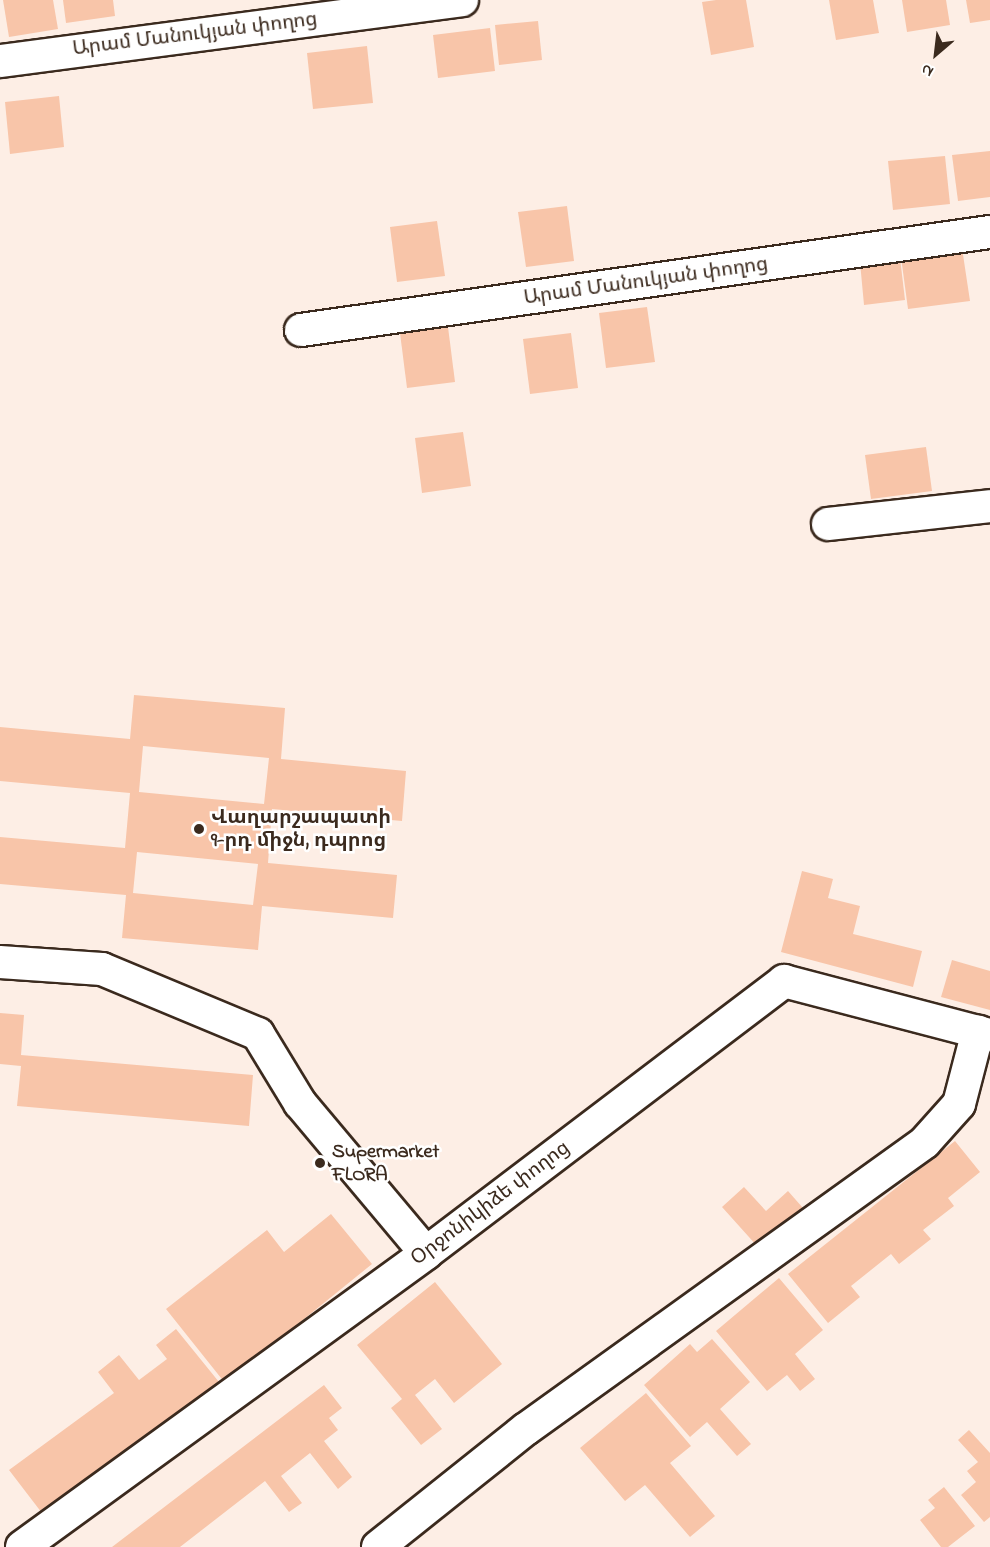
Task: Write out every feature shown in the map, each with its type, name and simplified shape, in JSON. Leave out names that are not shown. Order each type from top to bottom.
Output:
[{"type":"street","name":"Արամ Մանուկյան փողոց","points":[[0,61],[290,11],[462,0]]},
{"type":"street","name":"Արամ Մանուկյան փողոց","points":[[301,330],[990,232]]},
{"type":"street","points":[[828,524],[990,506]]},
{"type":"street","points":[[0,962],[102,969],[258,1034],[300,1103],[426,1253]]},
{"type":"street","name":"Օրջոնիկիձե փողոց","points":[[22,1547],[426,1253],[784,981],[984,1033]]},
{"type":"street","points":[[378,1547],[526,1429],[925,1142],[959,1104],[984,1033]]},
{"type":"building","points":[[3,0],[53,0],[58,29],[9,37]]},
{"type":"building","points":[[63,0],[113,0],[115,16],[66,23]]},
{"type":"building","points":[[746,0],[754,47],[711,55],[702,2]]},
{"type":"building","points":[[829,0],[873,0],[879,33],[836,40]]},
{"type":"building","points":[[902,0],[946,0],[950,25],[907,32]]},
{"type":"building","points":[[966,0],[990,0],[990,20],[970,23]]},
{"type":"building","points":[[538,21],[542,60],[499,65],[495,25]]},
{"type":"building","points":[[490,28],[495,71],[438,78],[433,35]]},
{"type":"building","points":[[367,46],[373,103],[313,109],[307,53]]},
{"type":"building","points":[[59,96],[64,147],[10,154],[5,102]]},
{"type":"building","points":[[990,151],[990,197],[958,201],[952,155]]},
{"type":"building","points":[[945,156],[950,204],[893,210],[888,161]]},
{"type":"building","points":[[567,206],[574,261],[526,267],[518,212]]},
{"type":"building","points":[[437,221],[445,276],[397,282],[390,227]]},
{"type":"building","points":[[962,248],[970,301],[908,309],[901,257]]},
{"type":"building","points":[[900,258],[905,300],[864,305],[860,262]]},
{"type":"building","points":[[647,307],[655,362],[606,368],[599,313]]},
{"type":"building","points":[[448,327],[455,382],[407,388],[400,333]]},
{"type":"building","points":[[571,333],[578,388],[530,394],[523,339]]},
{"type":"building","points":[[463,432],[471,486],[422,493],[415,438]]},
{"type":"building","points":[[926,447],[932,491],[871,499],[865,455]]},
{"type":"building","name":"Վաղարշապատի 9-րդ միջն, դպրոց","points":[[134,695],[285,708],[281,759],[406,771],[402,821],[272,809],[268,863],[397,875],[393,918],[262,906],[258,950],[122,938],[126,895],[0,884],[0,837],[125,848],[130,793],[0,781],[0,727],[130,739]],"holes":[[[143,746],[269,758],[264,804],[139,792]],[[137,852],[258,864],[253,905],[133,893]]]},
{"type":"building","points":[[802,871],[833,879],[828,898],[860,906],[853,934],[922,951],[913,987],[781,952]]},
{"type":"building","points":[[952,960],[990,971],[990,1010],[941,997]]},
{"type":"building","points":[[0,1013],[24,1015],[21,1055],[253,1075],[249,1126],[17,1106],[21,1066],[0,1064]]},
{"type":"building","points":[[955,1141],[980,1172],[948,1198],[954,1206],[923,1230],[931,1239],[899,1264],[891,1254],[851,1286],[860,1297],[828,1323],[788,1274]]},
{"type":"building","points":[[744,1187],[766,1211],[788,1191],[810,1216],[766,1256],[722,1207]]},
{"type":"building","points":[[331,1214],[372,1264],[225,1383],[166,1309],[267,1230],[284,1252]]},
{"type":"building","points":[[779,1278],[823,1330],[795,1354],[815,1379],[800,1391],[787,1375],[767,1391],[716,1331]]},
{"type":"building","points":[[435,1282],[502,1364],[454,1403],[435,1379],[415,1395],[442,1429],[421,1445],[391,1408],[402,1399],[357,1345]]},
{"type":"building","points":[[176,1329],[219,1382],[45,1517],[9,1470],[114,1393],[98,1372],[119,1355],[139,1380],[167,1359],[156,1345]]},
{"type":"building","points":[[712,1339],[750,1382],[720,1409],[751,1444],[737,1456],[707,1422],[690,1437],[644,1385],[690,1344],[697,1352]]},
{"type":"building","points":[[324,1385],[342,1408],[329,1418],[338,1430],[324,1441],[352,1477],[338,1489],[310,1453],[281,1476],[302,1503],[289,1512],[265,1481],[180,1547],[112,1547]]},
{"type":"building","points":[[646,1393],[691,1446],[670,1463],[715,1516],[690,1537],[645,1485],[625,1501],[580,1448]]},
{"type":"building","points":[[969,1430],[990,1453],[990,1517],[984,1522],[961,1495],[976,1482],[967,1471],[978,1462],[958,1440]]},
{"type":"building","points":[[944,1487],[975,1526],[948,1547],[941,1547],[920,1520],[935,1508],[928,1500]]},
{"type":"place","name":"Վաղարշապատի 9-րդ միջն, դպրոց","points":[[199,829]]},
{"type":"place","name":"Supermarket FLORA","points":[[320,1163]]}]
